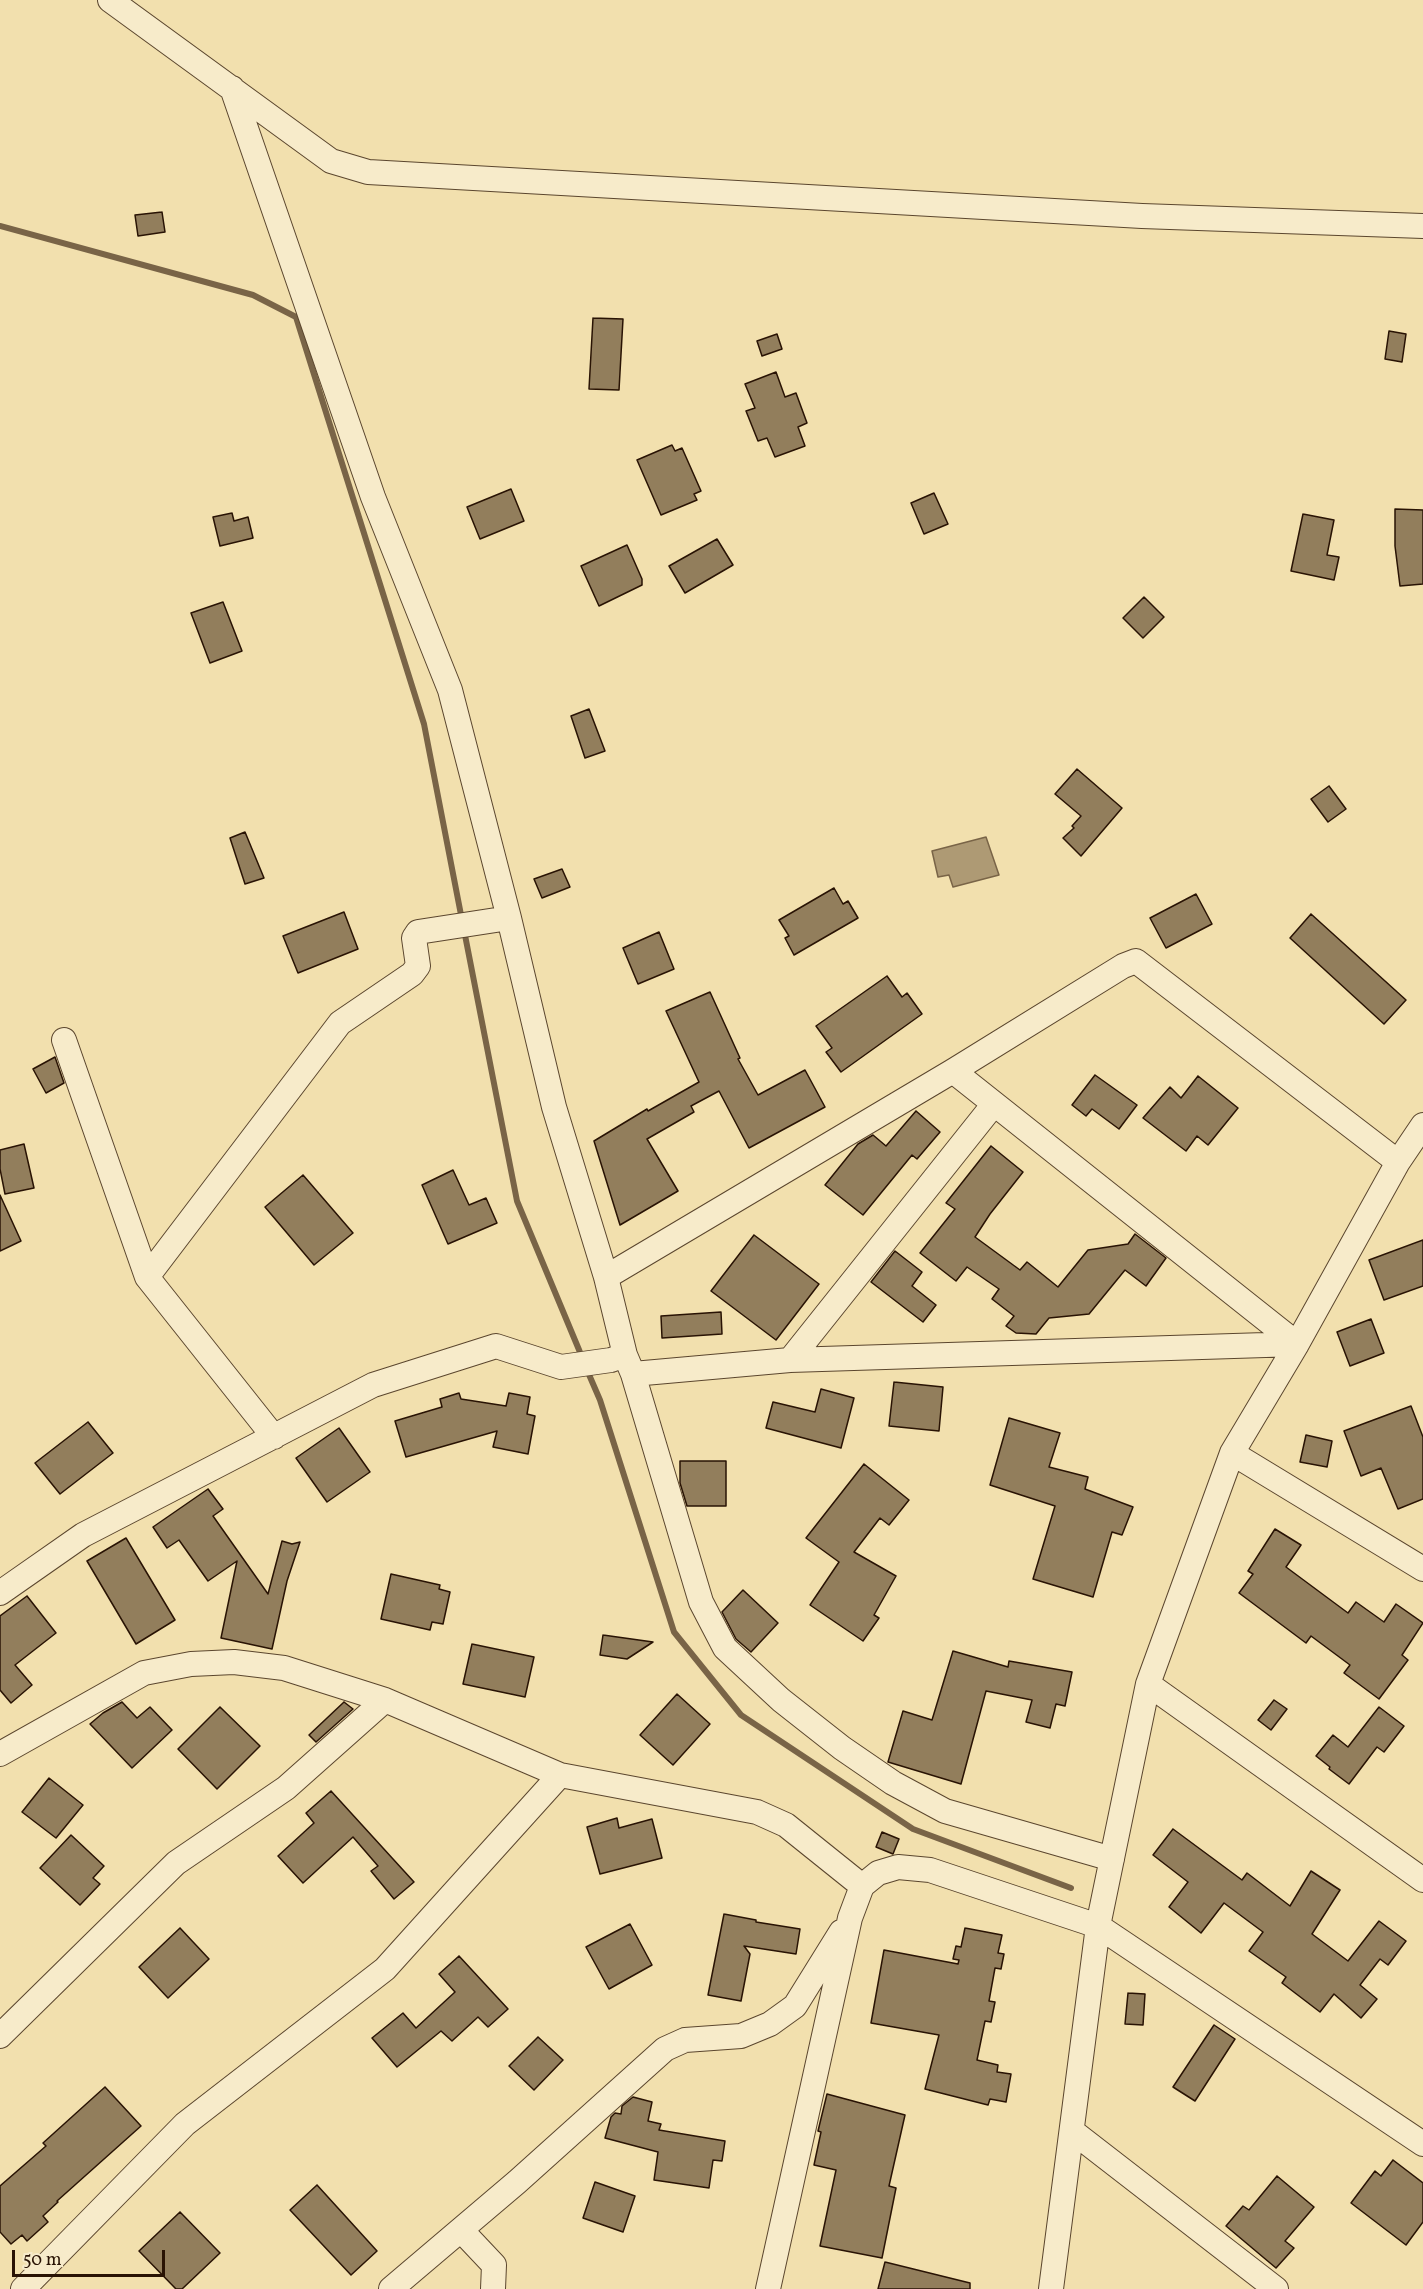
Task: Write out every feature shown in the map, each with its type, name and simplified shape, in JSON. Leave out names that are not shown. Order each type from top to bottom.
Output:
[{"type":"street","points":[[110,0],[331,161],[368,172],[1107,214],[1423,226]]},
{"type":"street","points":[[232,88],[373,497],[450,690],[498,919],[606,1277],[623,1363],[701,1602],[725,1648],[781,1700],[842,1748],[893,1784],[945,1811],[1112,1859]]},
{"type":"street","points":[[147,1277],[340,1023],[412,974],[418,966],[414,938],[418,932],[498,919]]},
{"type":"street","points":[[606,1277],[953,1071],[1123,966],[1136,961],[1398,1162]]},
{"type":"street","points":[[64,1040],[147,1277],[274,1437]]},
{"type":"street","points":[[953,1071],[1297,1344]]},
{"type":"street","points":[[790,1360],[994,1104]]},
{"type":"street","points":[[1051,2289],[1098,1926],[1148,1684],[1232,1453],[1297,1344],[1398,1162],[1423,1125]]},
{"type":"street","points":[[0,1593],[83,1535],[373,1385],[496,1346],[561,1367],[623,1363],[1297,1344]]},
{"type":"street","points":[[1232,1453],[1423,1569]]},
{"type":"street","points":[[0,1754],[144,1673],[191,1664],[234,1662],[284,1668],[385,1700],[560,1775],[757,1812],[786,1825],[862,1886]]},
{"type":"street","points":[[1148,1684],[1423,1880]]},
{"type":"street","points":[[0,2036],[176,1863],[286,1788],[385,1700]]},
{"type":"street","points":[[23,2289],[185,2124],[385,1969],[560,1775]]},
{"type":"street","points":[[768,2289],[850,1917],[862,1886],[878,1873],[898,1867],[930,1870],[1098,1926],[1423,2144]]},
{"type":"street","points":[[391,2289],[665,2049],[685,2040],[741,2036],[770,2024],[795,2006],[850,1917]]},
{"type":"street","points":[[1072,2131],[1276,2289]]},
{"type":"street","points":[[460,2230],[494,2265],[493,2289]]},
{"type":"shaded area","points":[[986,837],[999,875],[953,887],[949,875],[938,877],[932,851]]},
{"type":"building","points":[[162,212],[165,232],[138,236],[135,215]]},
{"type":"building","points":[[593,318],[623,319],[619,390],[589,389]]},
{"type":"building","points":[[1389,331],[1406,334],[1402,362],[1385,359]]},
{"type":"building","points":[[777,334],[782,349],[762,356],[757,341]]},
{"type":"building","points":[[776,372],[785,397],[796,393],[807,423],[798,427],[805,446],[775,457],[767,438],[758,441],[746,411],[755,408],[745,384]]},
{"type":"building","points":[[672,445],[675,451],[682,448],[701,491],[694,494],[697,500],[661,515],[637,460]]},
{"type":"building","points":[[511,489],[524,521],[480,539],[467,507]]},
{"type":"building","points":[[934,493],[948,524],[924,534],[911,503]]},
{"type":"building","points":[[1395,509],[1423,510],[1423,584],[1400,586],[1395,546]]},
{"type":"building","points":[[232,513],[234,521],[248,517],[253,538],[220,546],[213,517]]},
{"type":"building","points":[[1303,514],[1334,520],[1327,555],[1339,557],[1334,580],[1291,571]]},
{"type":"building","points":[[717,539],[733,565],[685,593],[669,566]]},
{"type":"building","points":[[627,545],[642,579],[642,585],[599,606],[581,566]]},
{"type":"building","points":[[1144,597],[1164,617],[1143,638],[1123,618]]},
{"type":"building","points":[[223,602],[242,651],[210,663],[191,613]]},
{"type":"building","points":[[589,709],[605,751],[585,758],[571,716]]},
{"type":"building","points":[[1077,769],[1122,808],[1081,856],[1063,838],[1074,828],[1072,826],[1081,816],[1055,794]]},
{"type":"building","points":[[1329,786],[1346,809],[1328,822],[1311,799]]},
{"type":"building","points":[[245,832],[264,878],[245,884],[230,838]]},
{"type":"building","points":[[562,869],[570,887],[542,898],[534,879]]},
{"type":"building","points":[[834,888],[843,904],[848,901],[858,918],[794,955],[785,938],[789,936],[779,920]]},
{"type":"building","points":[[1196,894],[1212,924],[1166,948],[1150,918]]},
{"type":"building","points":[[344,912],[358,949],[298,973],[283,936]]},
{"type":"building","points":[[1311,914],[1406,1000],[1384,1024],[1290,938]]},
{"type":"building","points":[[659,932],[674,969],[638,984],[623,948]]},
{"type":"building","points":[[887,976],[902,997],[907,993],[922,1014],[841,1072],[826,1052],[832,1048],[816,1026]]},
{"type":"building","points":[[710,992],[740,1058],[738,1059],[758,1095],[805,1070],[825,1107],[749,1148],[719,1091],[691,1106],[694,1112],[647,1139],[678,1191],[620,1225],[594,1141],[647,1109],[648,1111],[699,1082],[666,1011]]},
{"type":"building","points":[[55,1057],[64,1083],[46,1093],[33,1069]]},
{"type":"building","points":[[1095,1075],[1137,1105],[1119,1129],[1092,1109],[1086,1116],[1072,1105]]},
{"type":"building","points":[[1198,1076],[1238,1108],[1208,1145],[1197,1136],[1186,1151],[1143,1118],[1170,1087],[1181,1098]]},
{"type":"building","points":[[916,1111],[940,1132],[917,1159],[912,1155],[863,1215],[825,1185],[858,1144],[873,1135],[886,1146]]},
{"type":"building","points":[[24,1144],[34,1188],[5,1194],[0,1169],[0,1150]]},
{"type":"building","points":[[991,1146],[1023,1172],[975,1237],[1020,1270],[1027,1262],[1058,1287],[1088,1250],[1128,1244],[1135,1234],[1166,1258],[1146,1286],[1125,1270],[1089,1314],[1049,1318],[1036,1334],[1016,1333],[1006,1326],[1014,1316],[992,1299],[999,1289],[967,1267],[956,1281],[920,1253],[955,1209],[946,1203]]},
{"type":"building","points":[[453,1170],[469,1205],[486,1198],[497,1223],[448,1244],[422,1185]]},
{"type":"building","points":[[303,1175],[353,1233],[314,1265],[265,1207]]},
{"type":"building","points":[[0,1195],[21,1241],[0,1251]]},
{"type":"building","points":[[754,1235],[819,1284],[776,1340],[711,1291]]},
{"type":"building","points":[[1423,1240],[1423,1286],[1384,1300],[1369,1260]]},
{"type":"building","points":[[895,1251],[922,1272],[912,1286],[936,1305],[923,1322],[871,1282]]},
{"type":"building","points":[[721,1312],[722,1334],[662,1338],[661,1316]]},
{"type":"building","points":[[1371,1319],[1384,1353],[1350,1366],[1337,1332]]},
{"type":"building","points":[[894,1382],[943,1387],[939,1431],[889,1426]]},
{"type":"building","points":[[821,1389],[854,1398],[841,1448],[766,1428],[773,1402],[815,1412]]},
{"type":"building","points":[[459,1393],[461,1399],[506,1406],[509,1393],[530,1397],[527,1414],[535,1416],[528,1454],[493,1447],[497,1431],[406,1457],[395,1421],[442,1407],[440,1399]]},
{"type":"building","points":[[1411,1406],[1423,1437],[1423,1499],[1398,1509],[1381,1468],[1361,1476],[1344,1431]]},
{"type":"building","points":[[1009,1418],[1060,1433],[1049,1467],[1088,1477],[1085,1489],[1133,1507],[1122,1535],[1112,1532],[1093,1597],[1033,1579],[1055,1506],[990,1485]]},
{"type":"building","points":[[88,1422],[113,1453],[60,1494],[35,1463]]},
{"type":"building","points":[[339,1428],[370,1472],[327,1502],[296,1458]]},
{"type":"building","points":[[1306,1435],[1332,1441],[1327,1467],[1300,1462]]},
{"type":"building","points":[[680,1461],[726,1461],[726,1506],[687,1506],[680,1483]]},
{"type":"building","points":[[864,1464],[909,1500],[889,1525],[880,1518],[854,1552],[896,1576],[874,1615],[879,1618],[863,1641],[810,1605],[839,1562],[806,1538]]},
{"type":"building","points":[[208,1489],[223,1509],[213,1516],[268,1594],[282,1541],[292,1544],[300,1542],[287,1581],[272,1649],[221,1638],[237,1561],[208,1581],[179,1540],[167,1548],[153,1527]]},
{"type":"building","points":[[1275,1529],[1301,1545],[1286,1567],[1348,1613],[1356,1602],[1384,1622],[1396,1604],[1423,1623],[1402,1655],[1408,1660],[1379,1699],[1344,1673],[1350,1665],[1311,1636],[1306,1643],[1239,1593],[1253,1574],[1248,1571]]},
{"type":"building","points":[[126,1538],[175,1620],[136,1644],[87,1561]]},
{"type":"building","points":[[391,1574],[440,1585],[439,1589],[450,1592],[443,1624],[432,1622],[430,1630],[381,1619]]},
{"type":"building","points":[[743,1590],[778,1623],[751,1652],[736,1639],[722,1612]]},
{"type":"building","points":[[27,1596],[56,1633],[15,1665],[32,1685],[11,1703],[0,1690],[0,1616]]},
{"type":"building","points":[[603,1635],[653,1642],[627,1659],[600,1655]]},
{"type":"building","points":[[472,1644],[534,1657],[525,1697],[463,1684]]},
{"type":"building","points":[[953,1651],[1008,1667],[1009,1661],[1072,1672],[1065,1706],[1056,1704],[1050,1728],[1026,1722],[1032,1700],[986,1691],[961,1784],[888,1762],[903,1711],[932,1720]]},
{"type":"building","points":[[677,1694],[710,1724],[673,1765],[640,1735]]},
{"type":"building","points":[[1274,1700],[1287,1709],[1271,1730],[1258,1720]]},
{"type":"building","points":[[122,1702],[137,1718],[150,1707],[172,1730],[132,1768],[90,1724]]},
{"type":"building","points":[[344,1702],[353,1709],[316,1742],[309,1735]]},
{"type":"building","points":[[220,1707],[260,1746],[217,1789],[178,1749]]},
{"type":"building","points":[[1379,1707],[1404,1726],[1384,1752],[1377,1747],[1349,1784],[1316,1756],[1333,1735],[1348,1747]]},
{"type":"building","points":[[49,1778],[83,1805],[56,1838],[22,1812]]},
{"type":"building","points":[[331,1791],[414,1882],[394,1899],[371,1871],[378,1866],[353,1837],[303,1883],[278,1856],[314,1823],[306,1813]]},
{"type":"building","points":[[617,1818],[619,1828],[652,1819],[662,1858],[600,1874],[587,1827]]},
{"type":"building","points":[[1173,1829],[1242,1880],[1247,1873],[1290,1906],[1311,1871],[1340,1890],[1312,1934],[1348,1961],[1379,1921],[1406,1941],[1388,1965],[1380,1959],[1360,1985],[1377,1999],[1361,2018],[1334,1994],[1320,2012],[1282,1983],[1286,1977],[1249,1951],[1263,1932],[1224,1903],[1201,1933],[1169,1907],[1188,1882],[1153,1855]]},
{"type":"building","points":[[882,1832],[899,1839],[893,1854],[876,1847]]},
{"type":"building","points":[[71,1835],[104,1866],[93,1878],[100,1884],[80,1905],[40,1868]]},
{"type":"building","points":[[724,1914],[800,1929],[796,1954],[744,1946],[750,1954],[741,2001],[708,1995]]},
{"type":"building","points":[[630,1924],[652,1965],[609,1989],[586,1947]]},
{"type":"building","points":[[180,1928],[209,1959],[168,1998],[139,1967]]},
{"type":"building","points":[[965,1928],[1002,1935],[998,1953],[1004,1954],[1001,1969],[995,1968],[989,2001],[995,2002],[991,2022],[985,2021],[977,2060],[998,2065],[997,2072],[1011,2074],[1006,2102],[990,2099],[988,2105],[925,2089],[939,2035],[871,2023],[884,1950],[958,1964],[959,1960],[953,1959],[956,1946],[961,1947]]},
{"type":"building","points":[[459,1956],[508,2009],[488,2027],[478,2017],[452,2041],[441,2031],[397,2067],[372,2038],[403,2013],[416,2028],[455,1992],[439,1974]]},
{"type":"building","points":[[1128,1993],[1145,1994],[1143,2025],[1125,2024]]},
{"type":"building","points":[[1214,2025],[1235,2039],[1195,2101],[1173,2087]]},
{"type":"building","points":[[538,2037],[563,2060],[534,2090],[509,2066]]},
{"type":"building","points":[[105,2087],[141,2126],[57,2201],[43,2216],[48,2222],[27,2241],[22,2235],[11,2244],[0,2232],[0,2186],[46,2146],[43,2143]]},
{"type":"building","points":[[827,2094],[905,2115],[889,2186],[896,2188],[882,2258],[820,2246],[836,2170],[814,2165],[821,2132],[818,2131]]},
{"type":"building","points":[[633,2097],[652,2102],[648,2121],[661,2124],[659,2130],[725,2141],[722,2161],[713,2160],[709,2188],[654,2180],[658,2152],[605,2138],[611,2117],[615,2113],[621,2114],[622,2106]]},
{"type":"building","points":[[1393,2160],[1423,2183],[1423,2222],[1406,2245],[1351,2203],[1375,2171],[1381,2176]]},
{"type":"building","points":[[1277,2176],[1314,2207],[1285,2241],[1294,2248],[1276,2268],[1226,2226],[1243,2206],[1249,2210]]},
{"type":"building","points":[[595,2182],[635,2196],[623,2232],[583,2218]]},
{"type":"building","points":[[317,2185],[377,2251],[351,2275],[290,2210]]},
{"type":"building","points":[[180,2212],[220,2253],[182,2289],[176,2289],[139,2251]]},
{"type":"building","points":[[885,2262],[970,2283],[970,2289],[878,2289]]},
{"type":"waterway","points":[[0,226],[253,295],[296,317],[424,724],[462,920]]},
{"type":"waterway","points":[[464,930],[517,1201],[582,1357]]},
{"type":"waterway","points":[[587,1370],[600,1400],[674,1632],[741,1715],[913,1829],[1071,1888]]}]
